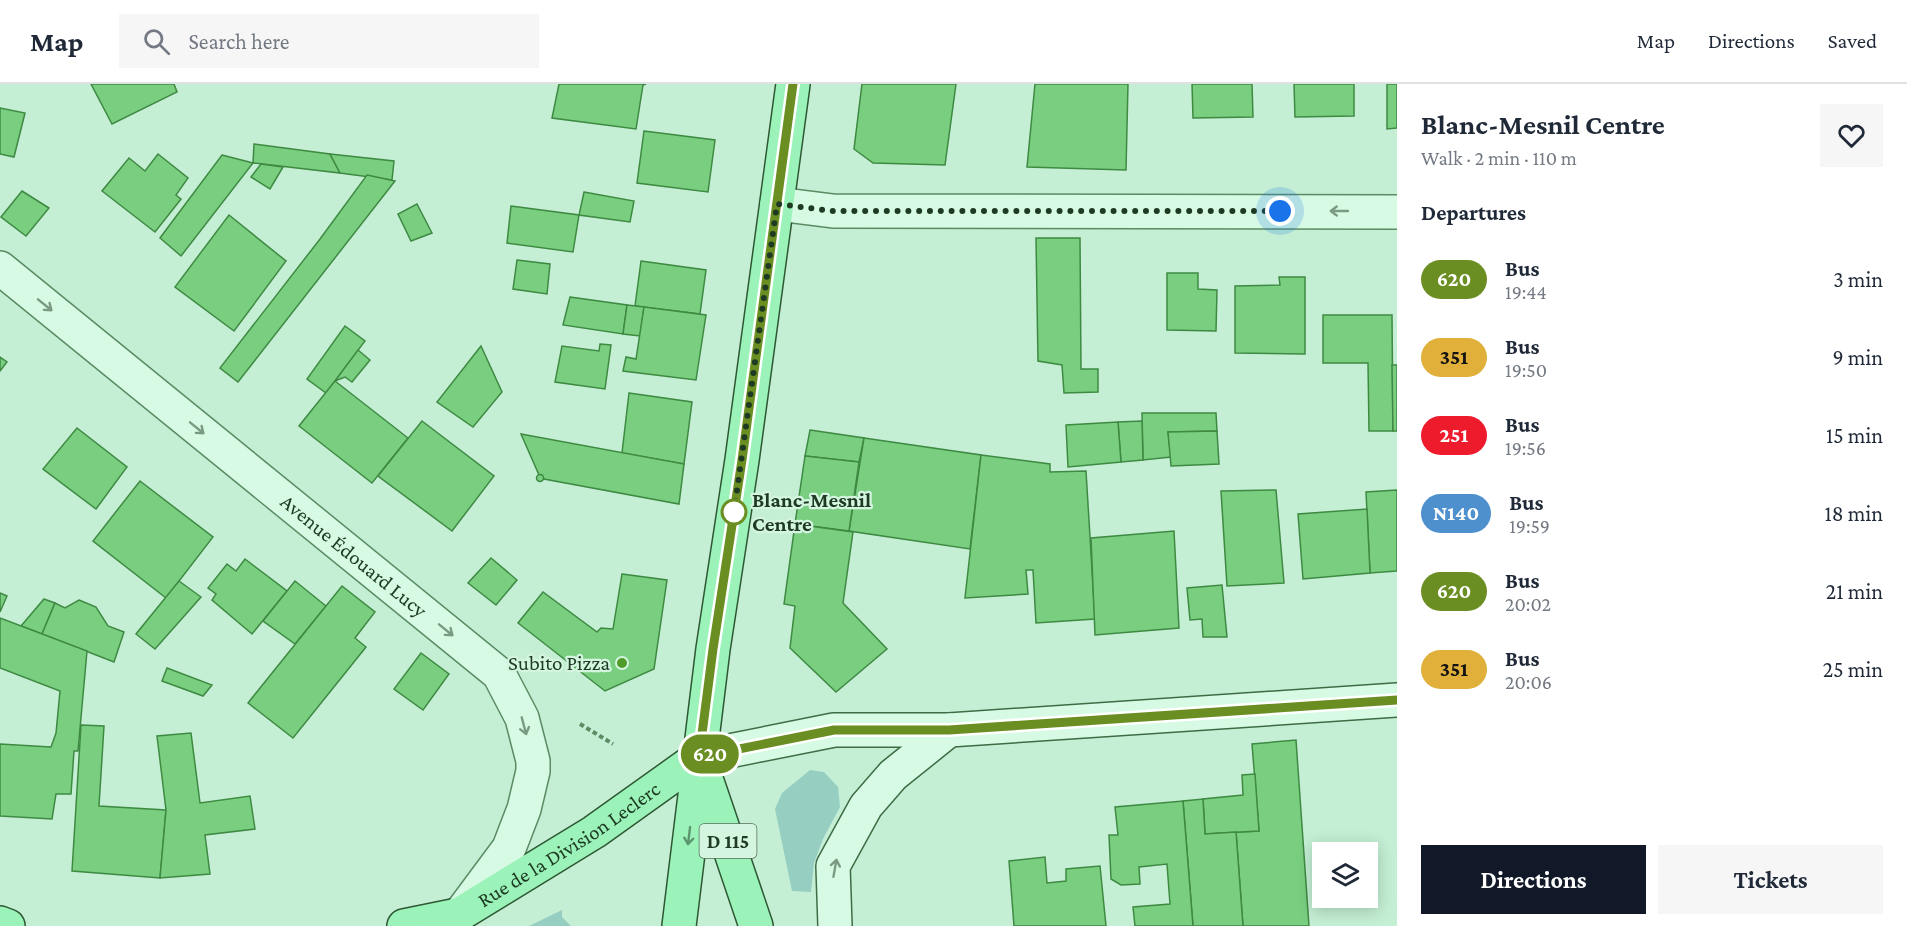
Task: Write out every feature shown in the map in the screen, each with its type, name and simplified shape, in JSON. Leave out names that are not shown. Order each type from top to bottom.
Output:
[{"type":"main road","name":"D 115","points":[[679,926],[713,649],[742,460],[793,84]]},
{"type":"main road","name":"D 115","points":[[699,757],[756,926]]},
{"type":"main road","name":"Rue de la Division Leclerc","points":[[448,920],[594,832],[699,757]]},
{"type":"main road","points":[[405,926],[448,920]]},
{"type":"street","points":[[777,204],[833,211],[1397,212]]},
{"type":"street","name":"Avenue Édouard Lucy","points":[[0,268],[499,674],[522,718],[532,761],[532,771],[524,809],[509,848],[448,920]]},
{"type":"street","points":[[699,757],[834,730],[949,730],[1397,700]]},
{"type":"street","points":[[835,926],[833,866],[866,806],[892,775],[949,730]]},
{"type":"path","points":[[580,724],[613,744]]},
{"type":"shaded area","points":[[810,770],[824,772],[838,787],[840,807],[823,839],[814,863],[811,892],[792,891],[775,809],[782,793]]},
{"type":"shaded area","points":[[562,910],[562,917],[571,926],[529,926]]},
{"type":"building","points":[[91,84],[174,84],[177,92],[112,124]]},
{"type":"building","points":[[559,84],[646,84],[643,85],[636,129],[552,118]]},
{"type":"building","points":[[862,84],[956,84],[945,165],[873,163],[854,149]]},
{"type":"building","points":[[1035,84],[1128,84],[1126,170],[1027,167]]},
{"type":"building","points":[[1192,84],[1252,84],[1253,117],[1193,118]]},
{"type":"building","points":[[1294,84],[1354,84],[1354,116],[1295,117]]},
{"type":"building","points":[[1387,84],[1397,84],[1397,128],[1387,129]]},
{"type":"building","points":[[0,108],[25,113],[14,157],[0,154]]},
{"type":"building","points":[[644,131],[715,140],[708,192],[637,183]]},
{"type":"building","points":[[254,144],[330,154],[340,173],[253,163]]},
{"type":"building","points":[[158,154],[188,178],[176,195],[181,199],[155,232],[102,191],[129,158],[145,171]]},
{"type":"building","points":[[330,154],[394,161],[392,180],[340,173]]},
{"type":"building","points":[[222,155],[253,163],[181,256],[160,238]]},
{"type":"building","points":[[261,164],[283,167],[270,189],[251,177]]},
{"type":"building","points":[[367,175],[395,181],[238,382],[220,368]]},
{"type":"building","points":[[22,191],[49,208],[26,236],[1,217]]},
{"type":"building","points":[[584,192],[634,201],[630,222],[579,215]]},
{"type":"building","points":[[417,204],[432,233],[411,241],[398,214]]},
{"type":"building","points":[[511,206],[579,215],[573,252],[507,243]]},
{"type":"building","points":[[229,215],[286,261],[234,331],[175,287]]},
{"type":"building","points":[[1036,238],[1080,238],[1081,369],[1098,369],[1098,392],[1064,393],[1062,365],[1038,361]]},
{"type":"building","points":[[517,260],[550,264],[547,294],[513,289]]},
{"type":"building","points":[[641,261],[706,270],[700,314],[635,306]]},
{"type":"building","points":[[1167,273],[1198,273],[1198,289],[1217,290],[1216,331],[1167,330]]},
{"type":"building","points":[[1279,277],[1305,277],[1305,354],[1235,353],[1235,286],[1280,285]]},
{"type":"building","points":[[570,297],[627,305],[623,334],[563,325]]},
{"type":"building","points":[[627,305],[644,307],[640,336],[623,334]]},
{"type":"building","points":[[644,307],[706,315],[696,380],[623,371],[626,357],[636,359]]},
{"type":"building","points":[[1323,315],[1392,315],[1393,431],[1369,431],[1368,363],[1323,363]]},
{"type":"building","points":[[345,326],[365,341],[326,393],[307,379]]},
{"type":"building","points":[[600,344],[611,345],[605,389],[555,382],[562,346],[599,351]]},
{"type":"building","points":[[481,346],[502,392],[473,427],[437,402]]},
{"type":"building","points":[[358,350],[370,360],[352,382],[345,377],[335,381]]},
{"type":"building","points":[[0,357],[7,362],[0,371]]},
{"type":"building","points":[[1392,365],[1397,365],[1397,431],[1393,431]]},
{"type":"building","points":[[335,381],[408,438],[372,483],[299,426]]},
{"type":"building","points":[[629,393],[692,402],[684,464],[622,453]]},
{"type":"building","points":[[1142,413],[1216,413],[1217,431],[1168,432],[1171,457],[1143,460]]},
{"type":"building","points":[[422,421],[494,476],[452,531],[378,476]]},
{"type":"building","points":[[1142,421],[1143,460],[1121,462],[1118,422]]},
{"type":"building","points":[[1118,422],[1121,462],[1068,467],[1066,425]]},
{"type":"building","points":[[77,428],[127,467],[96,509],[43,469]]},
{"type":"building","points":[[810,430],[864,438],[859,462],[805,456]]},
{"type":"building","points":[[1217,431],[1219,464],[1171,466],[1168,432]]},
{"type":"building","points":[[521,434],[684,464],[679,504],[544,479],[542,475],[539,475]]},
{"type":"building","points":[[864,438],[981,455],[970,549],[849,531]]},
{"type":"building","points":[[981,455],[1050,464],[1050,472],[1086,471],[1095,619],[1036,623],[1033,570],[1026,570],[1028,594],[965,598]]},
{"type":"building","points":[[805,456],[859,462],[849,531],[795,524]]},
{"type":"building","points":[[540,474],[544,478],[540,482],[536,478]]},
{"type":"building","points":[[140,481],[213,537],[166,598],[93,541]]},
{"type":"building","points":[[1276,490],[1284,583],[1227,586],[1221,491]]},
{"type":"building","points":[[1397,490],[1397,571],[1370,573],[1366,492]]},
{"type":"building","points":[[1367,509],[1370,573],[1303,579],[1298,514]]},
{"type":"building","points":[[795,524],[853,532],[843,603],[887,649],[836,692],[790,648],[795,606],[784,604]]},
{"type":"building","points":[[1174,531],[1179,628],[1095,635],[1091,538]]},
{"type":"building","points":[[491,558],[517,580],[496,605],[468,583]]},
{"type":"building","points":[[245,559],[287,591],[252,634],[212,600],[216,594],[208,588],[227,564],[236,571]]},
{"type":"building","points":[[622,574],[667,580],[654,669],[605,691],[518,623],[543,592],[597,632],[601,628],[613,629]]},
{"type":"building","points":[[179,581],[201,597],[155,649],[136,634]]},
{"type":"building","points":[[295,581],[326,606],[295,644],[263,621]]},
{"type":"building","points":[[1222,585],[1227,637],[1203,637],[1202,619],[1190,620],[1187,588]]},
{"type":"building","points":[[342,586],[375,612],[355,638],[366,647],[293,738],[248,703]]},
{"type":"building","points":[[0,593],[7,596],[0,612]]},
{"type":"building","points":[[44,599],[55,603],[42,634],[21,626]]},
{"type":"building","points":[[79,600],[96,607],[108,626],[124,632],[114,662],[42,634],[55,603],[65,608]]},
{"type":"building","points":[[0,618],[87,651],[78,751],[74,751],[71,794],[56,794],[52,819],[0,816],[0,744],[51,747],[56,733],[60,691],[0,668]]},
{"type":"building","points":[[421,653],[449,674],[423,710],[394,689]]},
{"type":"building","points":[[167,668],[212,685],[203,696],[162,681]]},
{"type":"building","points":[[81,725],[104,726],[99,806],[166,810],[160,878],[72,871]]},
{"type":"building","points":[[191,733],[200,803],[250,796],[255,829],[205,835],[210,874],[160,878],[166,810],[157,736]]},
{"type":"building","points":[[1296,740],[1309,926],[1243,926],[1236,832],[1259,831],[1252,744]]},
{"type":"building","points":[[1255,774],[1259,831],[1205,834],[1203,799],[1243,795],[1242,775]]},
{"type":"building","points":[[1203,799],[1205,834],[1236,832],[1243,926],[1193,926],[1183,801]]},
{"type":"building","points":[[1183,801],[1193,926],[1135,926],[1133,907],[1170,904],[1167,864],[1139,867],[1140,884],[1121,885],[1111,879],[1109,835],[1118,835],[1115,807]]},
{"type":"building","points":[[1045,857],[1047,883],[1066,881],[1066,869],[1100,866],[1106,926],[1014,926],[1009,861]]},
{"type":"bus line","name":"620","points":[[793,84],[699,757],[834,730],[949,730],[1397,700]]},
{"type":"place","name":"Blanc-Mesnil Centre","points":[[734,512]]},
{"type":"place","name":"Subito Pizza","points":[[622,663]]},
{"type":"route","points":[[734,512],[777,204],[833,211],[1280,211]]}]
